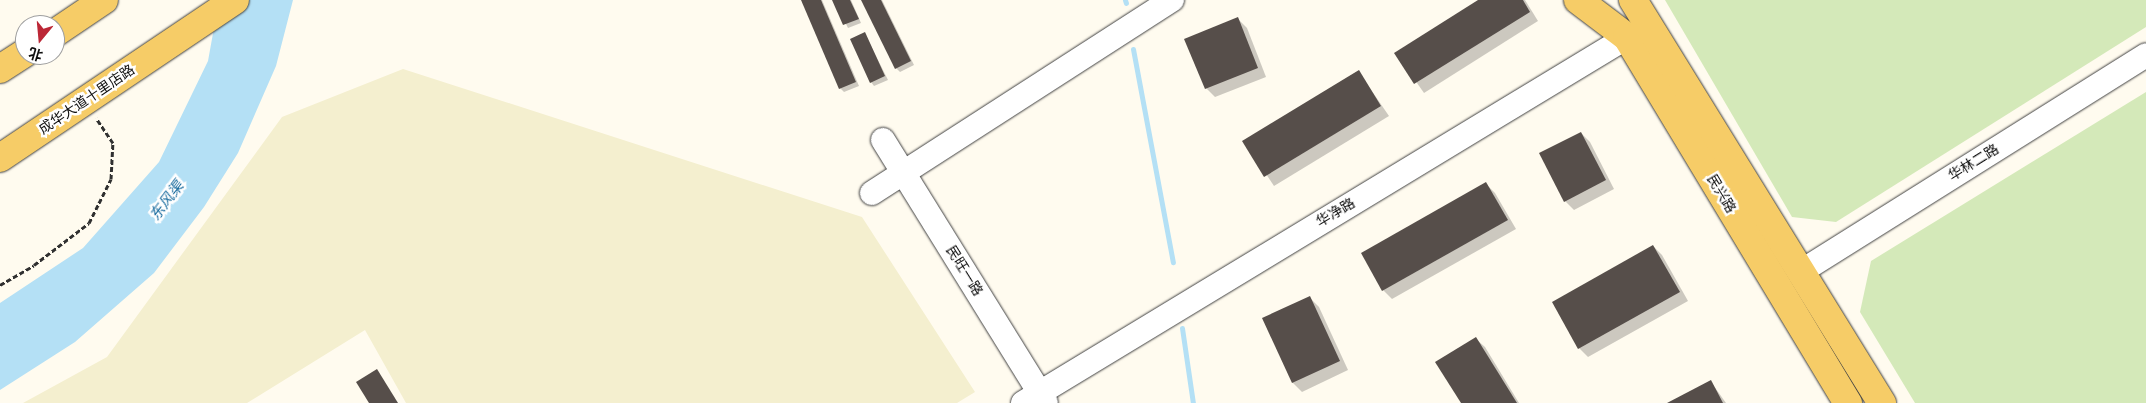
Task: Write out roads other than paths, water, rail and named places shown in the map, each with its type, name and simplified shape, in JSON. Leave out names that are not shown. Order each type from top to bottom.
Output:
[{"type":"main road","name":"成华大道十里店路","points":[[0,158],[235,0]]},
{"type":"main road","name":"民兴路","points":[[1578,0],[1639,33],[1802,272],[1882,403]]},
{"type":"main road","points":[[1590,0],[1639,33]]},
{"type":"main road","points":[[1622,0],[1639,33]]},
{"type":"main road","name":"民兴路","points":[[1633,0],[1639,33],[1848,403]]},
{"type":"main road","points":[[65,26],[99,1]]},
{"type":"main road","points":[[0,69],[15,59]]},
{"type":"street","points":[[872,193],[1172,0]]},
{"type":"street","name":"华净路","points":[[1036,400],[1639,33]]},
{"type":"street","name":"华林二路","points":[[1802,272],[2146,55]]},
{"type":"street","name":"民旺一路","points":[[883,140],[1036,400]]},
{"type":"water","name":"东风渠","points":[[219,0],[293,0],[276,66],[238,153],[204,207],[154,273],[75,342],[0,390],[0,303],[83,248],[159,162],[208,61]]},
{"type":"waterway","points":[[1133,49],[1173,262]]},
{"type":"waterway","points":[[1182,328],[1193,403]]}]
